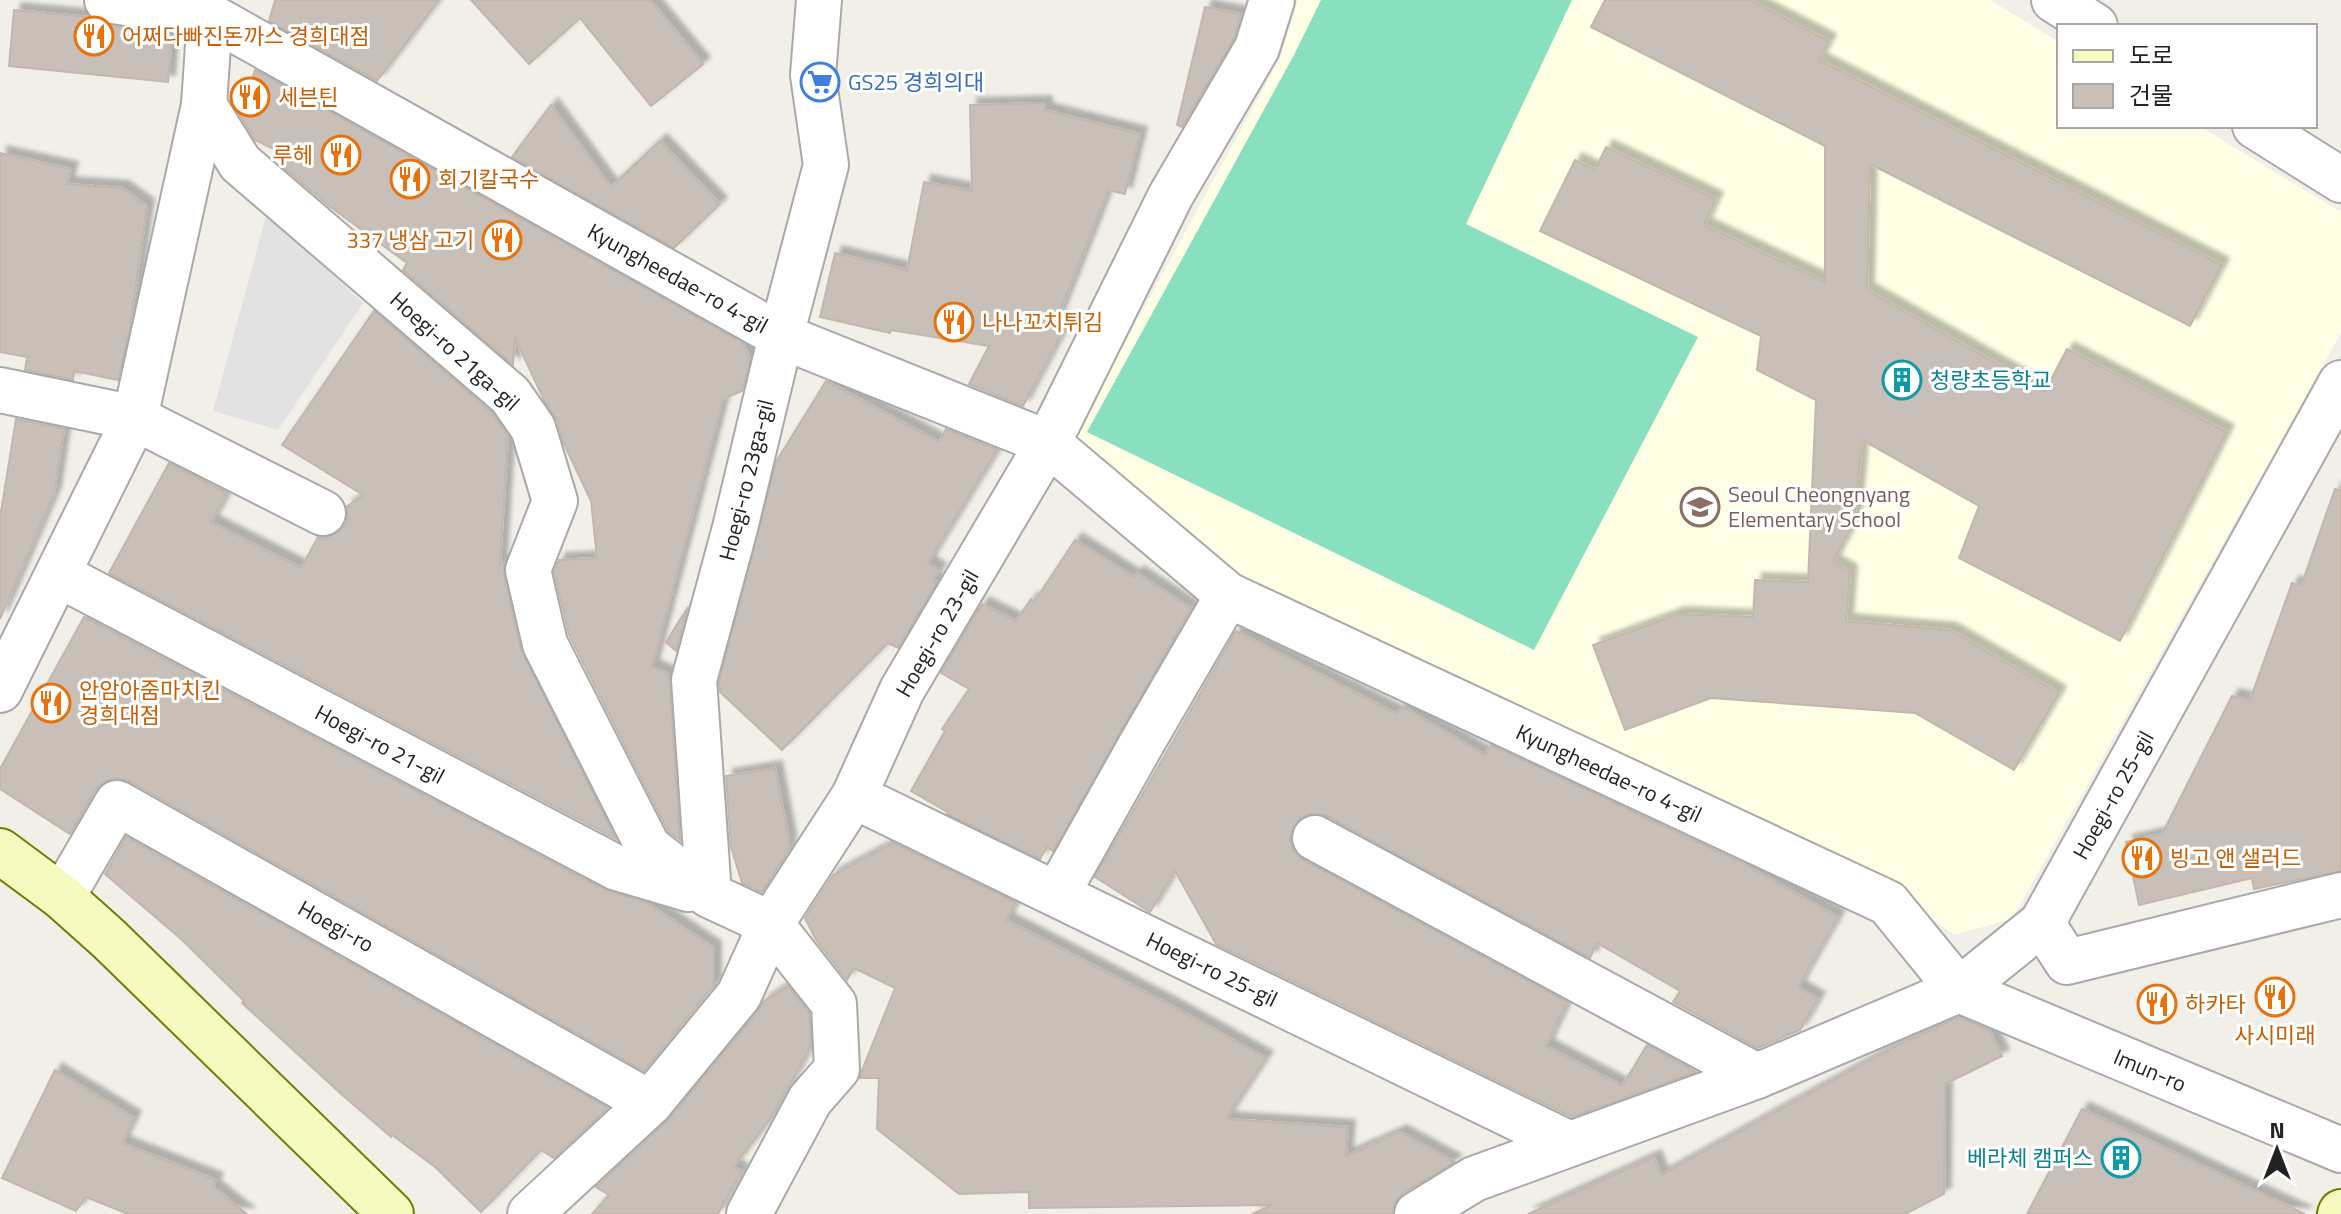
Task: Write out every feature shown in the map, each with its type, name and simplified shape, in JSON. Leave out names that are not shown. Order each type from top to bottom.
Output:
[{"type":"main road","points":[[0,851],[62,897],[109,939],[391,1214]]},
{"type":"street","name":"Kyungheedae-ro 4-gil","points":[[107,0],[205,8],[781,336],[1048,443],[1228,595],[1888,903],[1959,990]]},
{"type":"street","name":"Hoegi-ro 23ga-gil","points":[[709,895],[694,680],[826,165],[813,75],[819,0]]},
{"type":"street","name":"Hoegi-ro 23-gil","points":[[530,1214],[650,1103],[739,995],[771,924],[854,796],[902,690],[1048,443],[1171,195],[1257,48],[1272,0]]},
{"type":"street","points":[[2054,0],[2092,24]]},
{"type":"street","points":[[0,690],[135,418],[204,105],[205,8]]},
{"type":"street","name":"Hoegi-ro 21ga-gil","points":[[204,105],[240,163],[510,395],[533,428],[555,501],[528,570],[545,644],[648,847],[709,895]]},
{"type":"street","points":[[2258,128],[2341,180]]},
{"type":"street","name":"Hoegi-ro 25-gil","points":[[1417,1214],[1474,1179],[1757,1076],[1959,990],[2042,923],[2341,383]]},
{"type":"street","points":[[0,390],[135,418],[323,513]]},
{"type":"street","name":"Hoegi-ro 21-gil","points":[[59,575],[617,868],[709,895]]},
{"type":"street","points":[[1057,894],[1228,595]]},
{"type":"street","name":"Hoegi-ro 25-gil","points":[[854,796],[1568,1143]]},
{"type":"street","name":"Hoegi-ro","points":[[62,897],[117,803],[650,1103]]},
{"type":"street","points":[[1315,838],[1757,1076]]},
{"type":"street","points":[[709,895],[771,924],[834,1004],[837,1069],[810,1100],[749,1214]]},
{"type":"street","points":[[2042,923],[2067,962],[2341,895]]},
{"type":"street","name":"Imun-ro","points":[[1959,990],[2341,1150]]},
{"type":"shaded area","name":"Seoul Cheongnyang Elementary School","points":[[1298,0],[1990,0],[2057,41],[2057,128],[2202,128],[2341,212],[2341,333],[2012,919],[1954,935],[1875,874],[1245,584],[1074,437],[1281,56]]},
{"type":"shaded area","points":[[267,213],[363,303],[278,430],[213,411]]},
{"type":"green space","points":[[1321,0],[1572,0],[1466,224],[1698,337],[1534,650],[1087,432],[1294,55]]},
{"type":"building","points":[[275,0],[439,0],[377,81],[269,21]]},
{"type":"building","points":[[471,0],[650,0],[703,64],[651,106],[580,18],[529,64]]},
{"type":"building","name":"청량초등학교","points":[[1605,0],[1749,0],[1829,41],[1819,60],[2222,265],[2190,326],[1870,164],[1867,290],[2045,391],[2067,349],[2227,432],[2120,641],[1959,558],[1979,506],[1862,440],[1854,522],[1833,562],[1850,572],[1846,621],[1950,630],[2059,693],[2014,770],[1915,713],[1711,698],[1625,730],[1593,645],[1678,614],[1753,617],[1755,580],[1808,582],[1816,400],[1757,370],[1761,336],[1540,231],[1575,160],[1595,170],[1606,147],[1716,199],[1704,225],[1825,282],[1825,146],[1591,27]]},
{"type":"building","points":[[1205,7],[1241,14],[1234,38],[1182,127],[1177,125]]},
{"type":"building","points":[[14,10],[89,17],[103,25],[172,35],[168,82],[9,66]]},
{"type":"building","points":[[255,70],[743,343],[750,360],[742,391],[723,399],[652,667],[669,674],[680,840],[668,831],[569,635],[554,572],[559,560],[597,558],[591,501],[563,442],[557,420],[544,400],[515,338],[513,365],[403,270],[407,263],[329,206],[283,167],[290,157],[255,140],[235,107],[236,91],[251,83]]},
{"type":"building","points":[[1045,103],[1045,110],[1140,134],[1125,194],[1108,190],[1055,324],[1064,329],[1023,406],[969,384],[989,346],[891,330],[890,333],[820,317],[835,253],[907,270],[924,182],[972,191],[970,105]]},
{"type":"building","points":[[551,105],[611,187],[660,141],[720,204],[674,248],[512,157]]},
{"type":"building","points":[[0,153],[71,169],[67,184],[122,188],[147,206],[130,327],[118,380],[74,371],[73,380],[25,370],[27,357],[0,352]]},
{"type":"building","points":[[374,311],[491,412],[508,436],[500,564],[504,563],[504,576],[521,650],[616,839],[109,573],[169,463],[227,493],[211,522],[301,568],[318,537],[325,538],[337,533],[346,524],[346,507],[363,495],[282,445]]},
{"type":"building","points":[[826,381],[939,442],[946,429],[997,450],[928,563],[939,570],[933,580],[937,582],[898,648],[888,643],[782,750],[720,692],[719,682],[776,462]]},
{"type":"building","points":[[16,419],[64,429],[54,494],[0,619],[0,518]]},
{"type":"building","points":[[2335,489],[2341,490],[2341,871],[2254,889],[2252,878],[2139,905],[2126,842],[2162,834],[2232,696],[2250,700],[2292,583],[2301,586]]},
{"type":"building","points":[[1075,540],[1134,577],[1137,573],[1191,608],[1053,851],[1047,847],[1040,859],[947,814],[911,791],[945,731],[942,729],[969,689],[941,673],[982,604],[1016,621],[1031,599],[1034,602]]},
{"type":"building","points":[[688,607],[676,651],[666,642]]},
{"type":"building","points":[[84,617],[605,890],[647,903],[714,948],[714,985],[644,1071],[129,781],[116,778],[104,782],[95,790],[70,834],[0,789],[0,769]]},
{"type":"building","points":[[1236,631],[1397,714],[1402,706],[1485,755],[1491,745],[1738,861],[1838,917],[1798,987],[1818,999],[1800,1030],[1758,1048],[1673,1002],[1680,991],[1597,943],[1590,958],[1327,816],[1313,813],[1301,817],[1293,827],[1290,840],[1294,852],[1303,860],[1567,1002],[1546,1046],[1622,1086],[1647,1045],[1696,1072],[1572,1117],[1216,944],[1175,871],[1150,912],[1095,877]]},
{"type":"building","points":[[775,768],[789,840],[788,851],[762,892],[742,883],[731,847],[726,776]]},
{"type":"building","points":[[126,837],[608,1108],[554,1158],[541,1150],[481,1212],[435,1167],[391,1137],[340,1093],[242,1003],[244,1001],[181,939],[105,874]]},
{"type":"building","points":[[893,843],[1016,902],[1006,920],[1266,1058],[1226,1119],[1348,1127],[1346,1156],[1400,1132],[1455,1162],[1403,1193],[1395,1203],[1392,1214],[1252,1214],[1273,1205],[1029,1208],[1029,1192],[959,1194],[877,1129],[879,1078],[859,1078],[895,988],[854,968],[847,980],[816,940],[805,918],[833,875]]},
{"type":"building","points":[[788,986],[809,1013],[811,1045],[771,1118],[733,1167],[742,1171],[718,1214],[592,1214],[609,1195],[596,1187],[669,1119],[764,1001]]},
{"type":"building","points":[[1959,1017],[1989,1030],[2002,1056],[1945,1084],[1944,1194],[1905,1214],[1528,1214],[1654,1157],[1661,1175],[1896,1046]]},
{"type":"building","points":[[55,1070],[134,1118],[122,1143],[216,1180],[213,1187],[247,1214],[128,1214],[86,1197],[76,1211],[2,1178]]},
{"type":"building","name":"베라체 캠퍼스","points":[[2082,1109],[2305,1214],[2027,1214]]},
{"type":"place","name":"어쩌다빠진돈까스 경희대점","points":[[94,36]]},
{"type":"place","name":"GS25 경희의대","points":[[820,82]]},
{"type":"place","name":"세븐틴","points":[[250,97]]},
{"type":"place","name":"루헤","points":[[341,155]]},
{"type":"place","name":"회기칼국수","points":[[410,179]]},
{"type":"place","name":"337 냉삼 고기","points":[[502,240]]},
{"type":"place","name":"나나꼬치튀김","points":[[954,322]]},
{"type":"place","name":"청량초등학교","points":[[1902,380]]},
{"type":"place","name":"Seoul Cheongnyang Elementary School","points":[[1700,507]]},
{"type":"place","name":"안암아줌마치킨 경희대점","points":[[51,703]]},
{"type":"place","name":"빙고 앤 샐러드","points":[[2142,858]]},
{"type":"place","name":"사시미래","points":[[2275,997]]},
{"type":"place","name":"하카타","points":[[2157,1004]]},
{"type":"place","name":"베라체 캠퍼스","points":[[2121,1158]]}]
